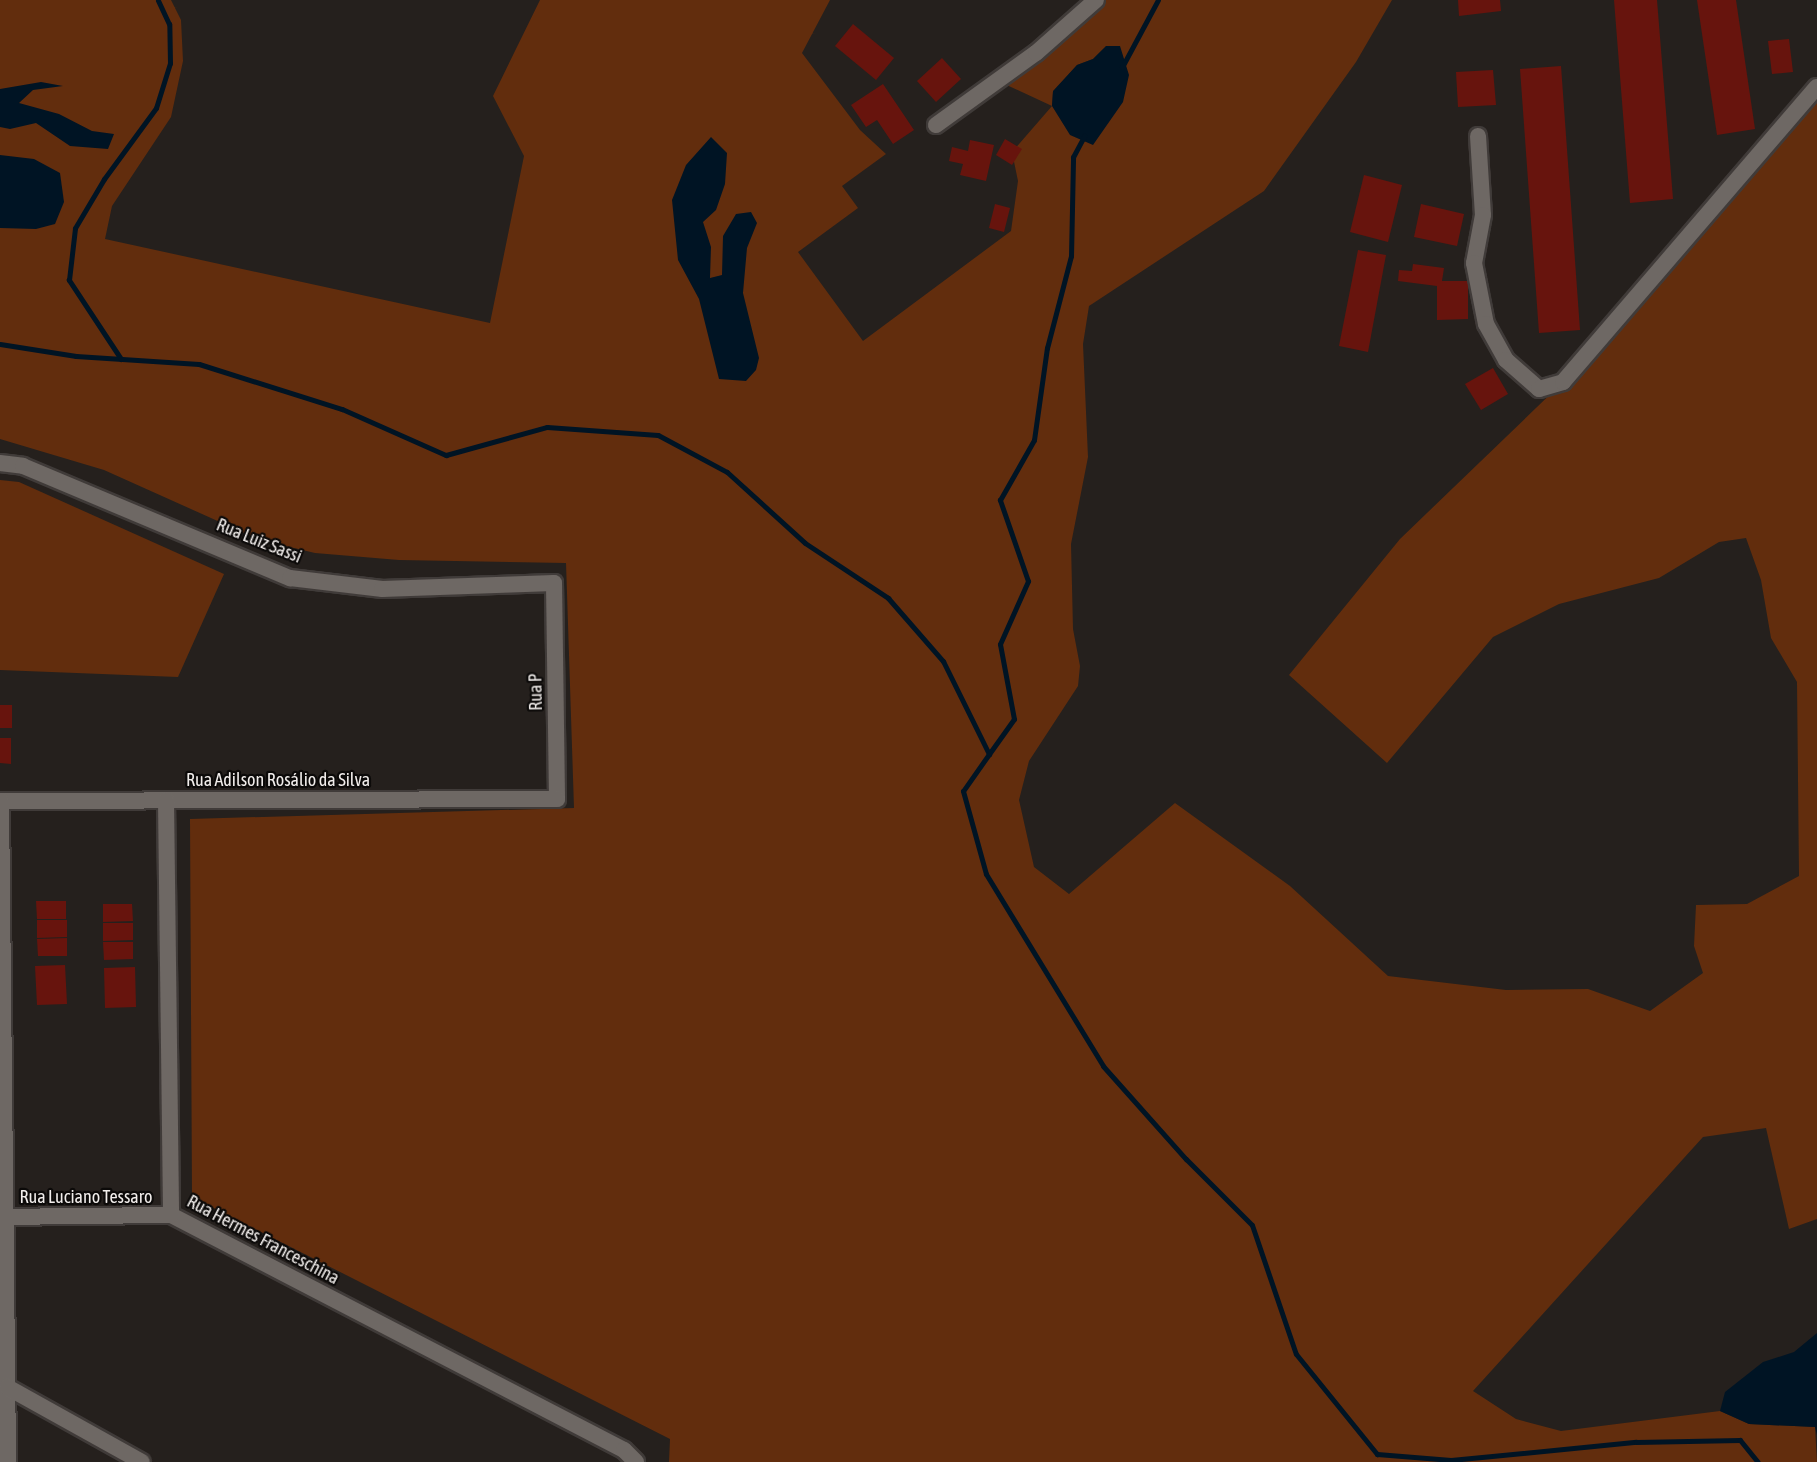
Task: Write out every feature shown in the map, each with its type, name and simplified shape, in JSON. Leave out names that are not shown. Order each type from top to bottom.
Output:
[{"type":"street","points":[[936,125],[1036,53],[1096,0]]},
{"type":"street","points":[[1478,136],[1483,215],[1474,263],[1486,324],[1506,360],[1539,389],[1563,382],[1817,87]]},
{"type":"street","name":"Rua Luiz Sassi","points":[[0,463],[23,466],[290,578],[382,589],[554,583]]},
{"type":"street","name":"Rua P","points":[[554,583],[557,799]]},
{"type":"street","name":"Rua Adilson Rosálio da Silva","points":[[1,801],[557,799]]},
{"type":"street","name":"Rua Hermes Franceschina","points":[[166,800],[171,1215],[624,1450],[636,1462]]},
{"type":"street","points":[[1,801],[3,1217],[8,1462]]},
{"type":"street","name":"Rua Luciano Tessaro","points":[[3,1217],[171,1215]]},
{"type":"street","points":[[7,1388],[142,1462]]},
{"type":"shaded area","points":[[0,0],[171,0],[181,20],[183,61],[171,117],[112,206],[105,239],[490,323],[524,156],[493,96],[540,0],[830,0],[802,53],[860,130],[886,154],[842,186],[858,208],[798,252],[863,341],[1011,231],[1018,181],[1012,152],[1052,106],[998,81],[1096,0],[1392,0],[1356,62],[1264,191],[1089,306],[1083,344],[1088,457],[1071,544],[1073,629],[1080,666],[1078,686],[1029,761],[1019,800],[1034,867],[1069,894],[1175,803],[1290,886],[1388,976],[1506,990],[1588,989],[1650,1011],[1703,973],[1694,946],[1696,905],[1747,904],[1799,876],[1797,682],[1771,638],[1761,580],[1746,538],[1719,542],[1659,578],[1559,604],[1493,637],[1387,763],[1289,675],[1400,539],[1563,382],[1817,87],[1817,1219],[1789,1229],[1766,1128],[1703,1137],[1473,1391],[1516,1419],[1561,1431],[1720,1411],[1749,1424],[1815,1427],[1817,1462],[669,1462],[670,1439],[192,1197],[190,819],[574,808],[566,563],[399,560],[315,553],[260,540],[104,470],[0,439]],"holes":[[[1106,46],[1052,106],[1053,92],[1077,65],[1093,59]]]},
{"type":"shaded area","points":[[0,480],[19,482],[224,574],[178,677],[0,670]]},
{"type":"water","points":[[1106,46],[1120,46],[1129,75],[1123,102],[1093,145],[1070,135],[1052,106],[1053,91],[1077,65],[1093,59]]},
{"type":"water","points":[[41,82],[63,86],[33,90],[19,103],[59,114],[92,131],[114,134],[108,149],[70,146],[36,123],[10,129],[0,127],[0,89]]},
{"type":"water","points":[[711,137],[727,153],[725,184],[716,210],[703,222],[711,247],[710,278],[722,275],[723,236],[736,214],[751,212],[757,223],[747,248],[743,293],[759,358],[756,370],[746,381],[719,379],[699,299],[678,260],[672,200],[686,165]]},
{"type":"water","points":[[0,155],[34,159],[60,173],[64,202],[55,224],[36,229],[0,228]]},
{"type":"water","points":[[1817,1333],[1817,1435],[1815,1427],[1749,1424],[1720,1411],[1725,1392],[1763,1362],[1794,1352]]},
{"type":"building","points":[[1458,0],[1500,0],[1501,11],[1459,16]]},
{"type":"building","points":[[1614,0],[1657,0],[1673,199],[1630,203]]},
{"type":"building","points":[[1697,0],[1736,0],[1755,129],[1717,135]]},
{"type":"building","points":[[853,24],[894,58],[876,80],[835,46]]},
{"type":"building","points":[[1789,39],[1793,72],[1772,74],[1768,41]]},
{"type":"building","points":[[942,58],[961,79],[936,102],[917,81]]},
{"type":"building","points":[[1561,66],[1580,330],[1539,333],[1520,69]]},
{"type":"building","points":[[1493,70],[1496,105],[1458,107],[1456,72]]},
{"type":"building","points":[[883,84],[914,130],[893,144],[877,120],[866,127],[851,105]]},
{"type":"building","points":[[1005,139],[1022,149],[1012,165],[996,155]]},
{"type":"building","points":[[970,140],[994,145],[986,181],[960,175],[963,164],[949,161],[952,147],[968,151]]},
{"type":"building","points":[[1364,175],[1402,185],[1388,242],[1350,232]]},
{"type":"building","points":[[995,204],[1010,208],[1004,232],[989,228]]},
{"type":"building","points":[[1421,204],[1464,214],[1457,246],[1414,237]]},
{"type":"building","points":[[1358,250],[1386,255],[1368,352],[1339,346]]},
{"type":"building","points":[[1413,264],[1444,268],[1442,281],[1468,281],[1468,319],[1437,320],[1437,286],[1398,281],[1399,270],[1412,271]]},
{"type":"building","points":[[1493,368],[1508,394],[1481,410],[1465,384]]},
{"type":"building","points":[[0,705],[12,705],[12,728],[0,728]]},
{"type":"building","points":[[0,738],[11,738],[11,764],[0,763]]},
{"type":"building","points":[[36,901],[66,901],[66,919],[37,919]]},
{"type":"building","points":[[103,904],[132,904],[133,921],[103,922]]},
{"type":"building","points":[[37,920],[67,920],[67,937],[37,938]]},
{"type":"building","points":[[103,923],[133,923],[133,940],[103,941]]},
{"type":"building","points":[[67,938],[67,956],[38,956],[37,939]]},
{"type":"building","points":[[103,942],[133,942],[133,959],[104,960]]},
{"type":"building","points":[[65,965],[67,1004],[37,1005],[35,966]]},
{"type":"building","points":[[135,967],[136,1007],[105,1008],[104,968]]},
{"type":"waterway","points":[[121,359],[69,280],[75,228],[104,179],[156,108],[170,63],[169,24],[158,0]]},
{"type":"waterway","points":[[1122,67],[1158,0]]},
{"type":"waterway","points":[[989,754],[1014,719],[1000,644],[1028,581],[1000,500],[1034,440],[1047,348],[1071,256],[1073,157],[1084,136]]},
{"type":"waterway","points":[[0,344],[76,356],[199,364],[342,409],[446,455],[547,427],[658,435],[727,472],[805,543],[888,598],[943,661],[989,754],[963,791],[986,874],[1103,1066],[1186,1159],[1252,1225],[1296,1354],[1377,1454],[1451,1460],[1636,1442],[1740,1440],[1758,1462]]}]
